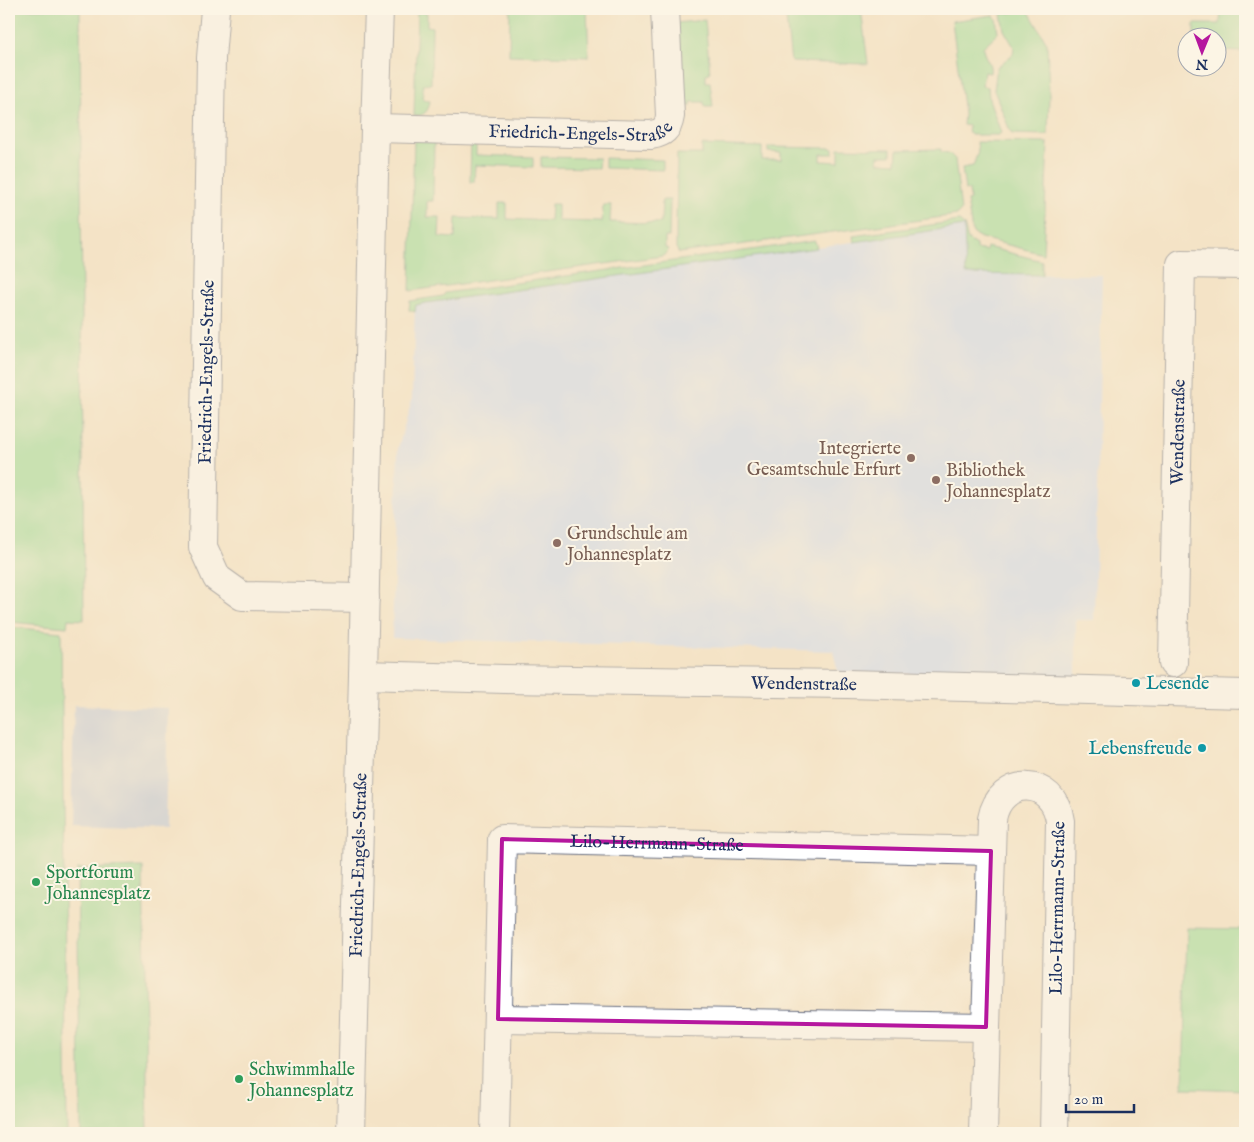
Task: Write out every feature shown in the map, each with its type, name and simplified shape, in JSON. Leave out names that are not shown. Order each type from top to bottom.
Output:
[{"type":"street","name":"Friedrich-Engels-Straße","points":[[215,9],[211,58],[203,547],[217,578],[242,596],[365,598]]},
{"type":"street","name":"Friedrich-Engels-Straße","points":[[351,1133],[379,9]]},
{"type":"street","name":"Friedrich-Engels-Straße","points":[[375,128],[651,135],[660,133],[665,130],[670,116],[666,9]]},
{"type":"street","name":"Wendenstraße","points":[[1173,663],[1181,264],[1245,265]]},
{"type":"street","name":"Wendenstraße","points":[[363,675],[1245,694]]},
{"type":"street","name":"Lilo-Herrmann-Straße","points":[[982,1133],[994,809],[1006,792],[1027,786],[1042,791],[1054,801],[1060,821],[1054,1133]]},
{"type":"street","name":"Lilo-Herrmann-Straße","points":[[495,1133],[502,839],[991,851]]},
{"type":"street","points":[[498,1019],[986,1027]]},
{"type":"highlighted area","points":[[502,839],[991,851],[986,1027],[498,1019]]},
{"type":"shaded area","name":"Integrierte Gesamtschule Erfurt","points":[[964,226],[966,274],[1102,275],[1094,620],[1076,620],[1076,679],[838,672],[833,651],[392,638],[398,448],[412,399],[415,305]]},
{"type":"shaded area","points":[[74,705],[168,708],[165,829],[71,826]]},
{"type":"green space","points":[[9,9],[80,9],[84,620],[68,619],[67,627],[9,622]]},
{"type":"green space","points":[[510,9],[587,9],[589,57],[509,55]]},
{"type":"green space","points":[[785,9],[861,9],[868,64],[791,62]]},
{"type":"green space","points":[[1221,9],[1245,9],[1245,52],[1226,51],[1226,28],[1194,28],[1194,24],[1220,24]]},
{"type":"green space","points":[[1028,10],[1047,43],[1048,135],[1012,134],[994,90],[997,67],[1013,54],[1014,47],[1004,30],[1001,14]]},
{"type":"green space","points":[[417,12],[427,13],[427,26],[432,27],[431,84],[423,84],[423,100],[430,101],[427,110],[421,115],[414,116]]},
{"type":"green space","points":[[993,15],[996,18],[998,33],[983,47],[984,54],[989,62],[990,73],[984,72],[982,86],[988,87],[989,99],[1001,133],[998,135],[971,135],[968,131],[969,126],[963,125],[964,114],[952,21]]},
{"type":"green space","points":[[705,20],[710,73],[706,74],[706,82],[710,82],[713,107],[705,107],[704,102],[691,102],[691,106],[679,106],[676,23]]},
{"type":"green space","points":[[414,138],[434,142],[433,201],[427,201],[427,217],[440,217],[439,237],[455,238],[456,218],[499,219],[499,203],[507,203],[507,219],[550,221],[551,204],[558,204],[558,221],[602,222],[603,205],[611,205],[610,222],[661,223],[662,200],[670,200],[669,237],[665,237],[665,248],[669,249],[662,256],[410,291]]},
{"type":"green space","points":[[471,139],[476,139],[476,155],[533,157],[533,167],[475,165],[474,182],[470,182]]},
{"type":"green space","points":[[977,142],[1048,143],[1043,254],[981,238],[972,231],[967,201],[970,200],[969,190],[965,190],[962,168],[973,166],[978,152]]},
{"type":"green space","points":[[702,145],[762,147],[762,160],[781,160],[781,153],[768,152],[768,147],[833,148],[833,154],[821,154],[821,161],[839,162],[839,148],[891,149],[891,156],[878,156],[878,162],[896,163],[897,150],[941,149],[941,152],[949,153],[955,159],[961,211],[957,215],[679,253],[676,248],[677,154],[702,154]]},
{"type":"green space","points":[[541,157],[599,158],[598,168],[541,167]]},
{"type":"green space","points":[[605,158],[663,160],[663,170],[605,168]]},
{"type":"green space","points":[[959,221],[964,225],[968,240],[976,245],[976,249],[986,251],[987,247],[1042,261],[1042,275],[966,274],[964,226],[854,242],[853,236]]},
{"type":"green space","points":[[815,241],[817,248],[425,303],[416,305],[415,312],[409,310],[410,301],[443,296],[445,293]]},
{"type":"green space","name":"Sportforum Johannesplatz","points":[[9,627],[61,632],[67,1133],[9,1133]]},
{"type":"green space","points":[[143,867],[148,1133],[81,1133],[77,869]]},
{"type":"green space","points":[[1187,928],[1245,929],[1245,1090],[1183,1088]]},
{"type":"place","name":"Integrierte Gesamtschule Erfurt","points":[[911,458]]},
{"type":"place","name":"Bibliothek Johannesplatz","points":[[936,480]]},
{"type":"place","name":"Grundschule am Johannesplatz","points":[[557,543]]},
{"type":"place","name":"Lesende","points":[[1136,683]]},
{"type":"place","name":"Lebensfreude","points":[[1202,748]]},
{"type":"place","name":"Sportforum Johannesplatz","points":[[36,882]]},
{"type":"place","name":"Schwimmhalle Johannesplatz","points":[[239,1079]]}]
